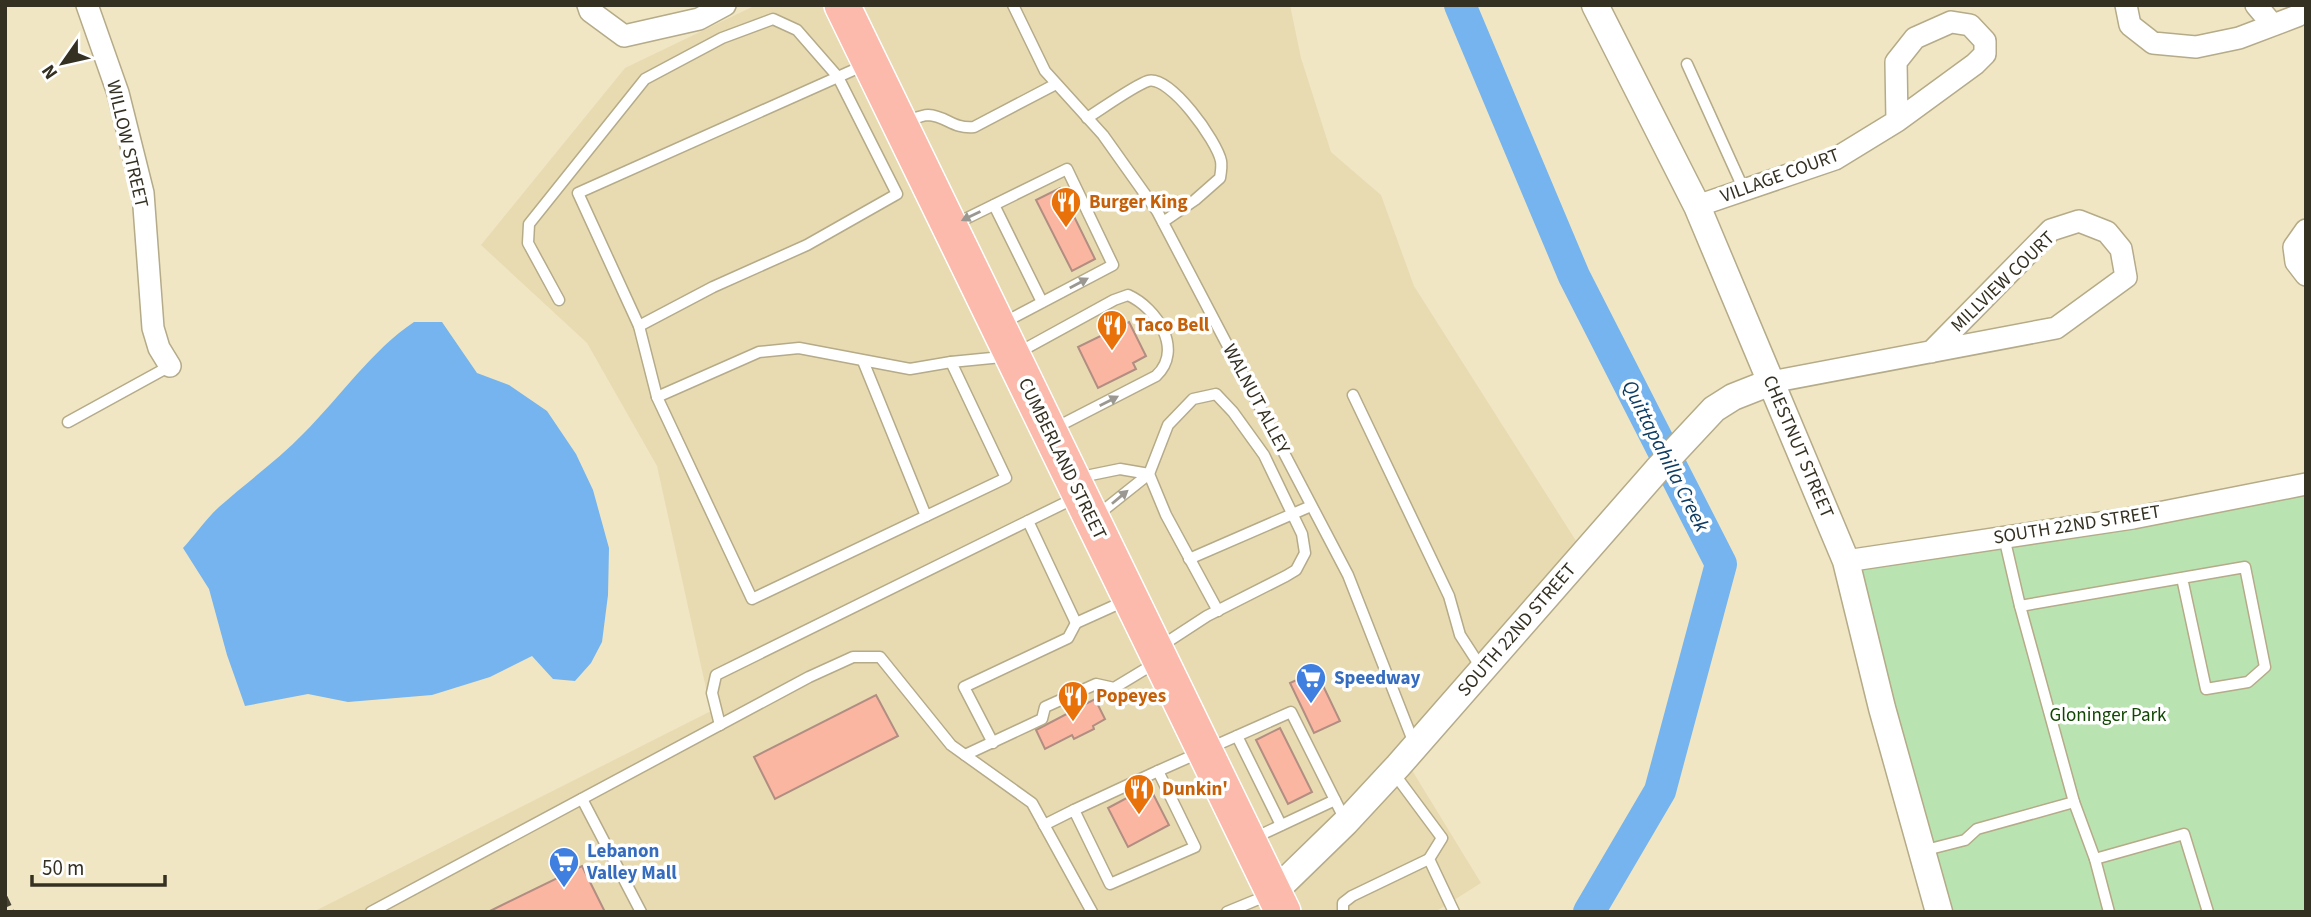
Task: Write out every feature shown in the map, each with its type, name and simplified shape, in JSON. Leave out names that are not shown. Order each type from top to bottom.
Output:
[{"type":"highway","name":"CUMBERLAND STREET","points":[[842,5],[1278,902]]},
{"type":"street","name":"WILLOW STREET","points":[[88,5],[118,93],[143,193],[153,328],[159,348],[170,366]]},
{"type":"street","points":[[588,5],[590,11],[624,36],[699,19],[725,5]]},
{"type":"street","name":"CHESTNUT STREET","points":[[1595,5],[1697,206],[1846,561],[1882,708],[1939,912]]},
{"type":"street","points":[[2126,5],[2130,25],[2153,43],[2196,47],[2239,38],[2306,11]]},
{"type":"street","points":[[2256,5],[2272,24]]},
{"type":"street","name":"VILLAGE COURT","points":[[1697,206],[1835,159],[1897,121],[1985,54],[1985,41],[1970,25],[1951,22],[1915,38],[1896,62],[1897,121]]},
{"type":"street","name":"MILLVIEW COURT","points":[[1771,382],[1931,352],[2056,328],[2126,277],[2121,248],[2107,232],[2080,221],[2051,230],[1931,352]]},
{"type":"street","points":[[2306,230],[2294,247],[2296,262],[2306,275]]},
{"type":"street","name":"SOUTH 22ND STREET","points":[[1278,902],[1340,811],[1393,771],[1714,409],[1733,397],[1771,382]]},
{"type":"street","name":"SOUTH 22ND STREET","points":[[1846,561],[2133,518],[2306,484]]},
{"type":"lane","name":"WALNUT ALLEY","points":[[1013,5],[1045,71],[1104,135],[1163,222],[1348,575],[1415,746]]},
{"type":"lane","points":[[559,300],[528,243],[529,224],[645,79],[722,38],[773,19],[797,30],[838,77],[897,194],[807,245],[639,326]]},
{"type":"lane","points":[[578,193],[870,63]]},
{"type":"lane","points":[[1686,64],[1744,190]]},
{"type":"lane","points":[[1087,118],[1147,81],[1160,81],[1171,88],[1201,126],[1216,148],[1222,163],[1220,177],[1195,200],[1163,222]]},
{"type":"lane","points":[[899,124],[926,115],[942,118],[961,128],[974,127],[1056,84]]},
{"type":"lane","points":[[949,227],[1067,169],[1113,265],[1042,302],[1004,341]]},
{"type":"lane","points":[[568,176],[639,326],[657,397],[752,599],[1006,478],[951,362]]},
{"type":"lane","points":[[994,205],[1042,302]]},
{"type":"lane","points":[[657,397],[759,352],[799,348],[910,369],[951,362],[1128,295],[1140,301],[1165,336],[1170,348],[1168,362],[1156,376],[1048,432]]},
{"type":"lane","points":[[863,360],[926,516]]},
{"type":"lane","points":[[68,422],[170,366]]},
{"type":"lane","points":[[965,755],[1041,719],[1045,707],[1096,684],[1114,688],[1218,611],[1296,569],[1305,553],[1302,534],[1293,514],[1264,455],[1233,412],[1216,394],[1194,399],[1168,425],[1149,474],[1166,516],[1218,611]]},
{"type":"lane","points":[[1353,395],[1449,596],[1460,635],[1482,669]]},
{"type":"lane","points":[[1081,499],[1120,469],[1149,474]]},
{"type":"lane","points":[[720,725],[712,693],[716,675],[1028,521],[1149,474]]},
{"type":"lane","points":[[1189,559],[1311,506]]},
{"type":"lane","points":[[1028,521],[1076,623]]},
{"type":"lane","points":[[2004,537],[2020,606],[2074,802],[2095,859],[2109,912]]},
{"type":"lane","points":[[2020,606],[2245,567],[2265,667],[2248,682],[2206,689],[2182,578]]},
{"type":"lane","points":[[993,743],[964,687],[1068,638],[1076,623],[1130,599]]},
{"type":"lane","points":[[371,912],[809,677],[853,657],[880,657],[951,745],[1032,803],[1092,912]]},
{"type":"lane","points":[[1044,825],[1291,712],[1340,811],[1280,825],[1248,841]]},
{"type":"lane","points":[[1237,736],[1280,825]]},
{"type":"lane","points":[[1074,810],[1110,884],[1195,847],[1158,771]]},
{"type":"lane","points":[[1343,912],[1343,902],[1352,896],[1429,859],[1442,838],[1393,771]]},
{"type":"lane","points":[[582,799],[640,912]]},
{"type":"lane","points":[[1922,851],[1965,840],[1977,829],[2074,802]]},
{"type":"lane","points":[[2095,859],[2184,834],[2208,912]]},
{"type":"lane","points":[[1429,859],[1454,912]]},
{"type":"lane","points":[[1227,912],[1278,902]]},
{"type":"shaded area","points":[[756,5],[1290,5],[1301,58],[1331,152],[1381,195],[1414,286],[1578,544],[1399,749],[1481,883],[1435,912],[313,912],[711,711],[657,466],[587,343],[481,245],[625,68]]},
{"type":"green space","name":"Gloninger Park","points":[[2306,482],[2306,912],[1943,912],[1846,561]]},
{"type":"water","points":[[414,322],[442,322],[477,373],[509,385],[547,411],[576,454],[593,490],[609,548],[608,595],[602,642],[591,663],[575,681],[553,679],[532,656],[490,677],[432,695],[348,702],[308,694],[245,706],[227,655],[209,589],[183,548],[214,512],[294,443],[370,360]]},
{"type":"building","name":"Burger King","points":[[1060,188],[1095,259],[1072,271],[1036,200]]},
{"type":"building","name":"Taco Bell","points":[[1129,322],[1146,356],[1133,363],[1136,369],[1098,388],[1078,347]]},
{"type":"building","points":[[1316,671],[1340,721],[1314,733],[1290,683]]},
{"type":"building","points":[[876,695],[898,736],[775,799],[754,757]]},
{"type":"building","name":"Popeyes","points":[[1095,699],[1105,719],[1093,726],[1094,729],[1074,739],[1072,735],[1045,749],[1036,730]]},
{"type":"building","points":[[1280,728],[1312,792],[1288,804],[1256,740]]},
{"type":"building","name":"Dunkin'","points":[[1149,786],[1169,825],[1128,847],[1108,808]]},
{"type":"building","name":"Lebanon Valley Mall","points":[[582,866],[605,912],[488,912]]},
{"type":"waterway","name":"Quittapahilla Creek","points":[[1460,5],[1574,276],[1721,564],[1660,791],[1589,912]]},
{"type":"railway","points":[[5,897],[12,912]]},
{"type":"place","name":"Burger King","points":[[1066,229]]},
{"type":"place","name":"Taco Bell","points":[[1112,352]]},
{"type":"place","name":"Speedway","points":[[1311,705]]},
{"type":"place","name":"Popeyes","points":[[1073,723]]},
{"type":"place","name":"Dunkin'","points":[[1139,816]]},
{"type":"place","name":"Lebanon Valley Mall","points":[[564,889]]}]
